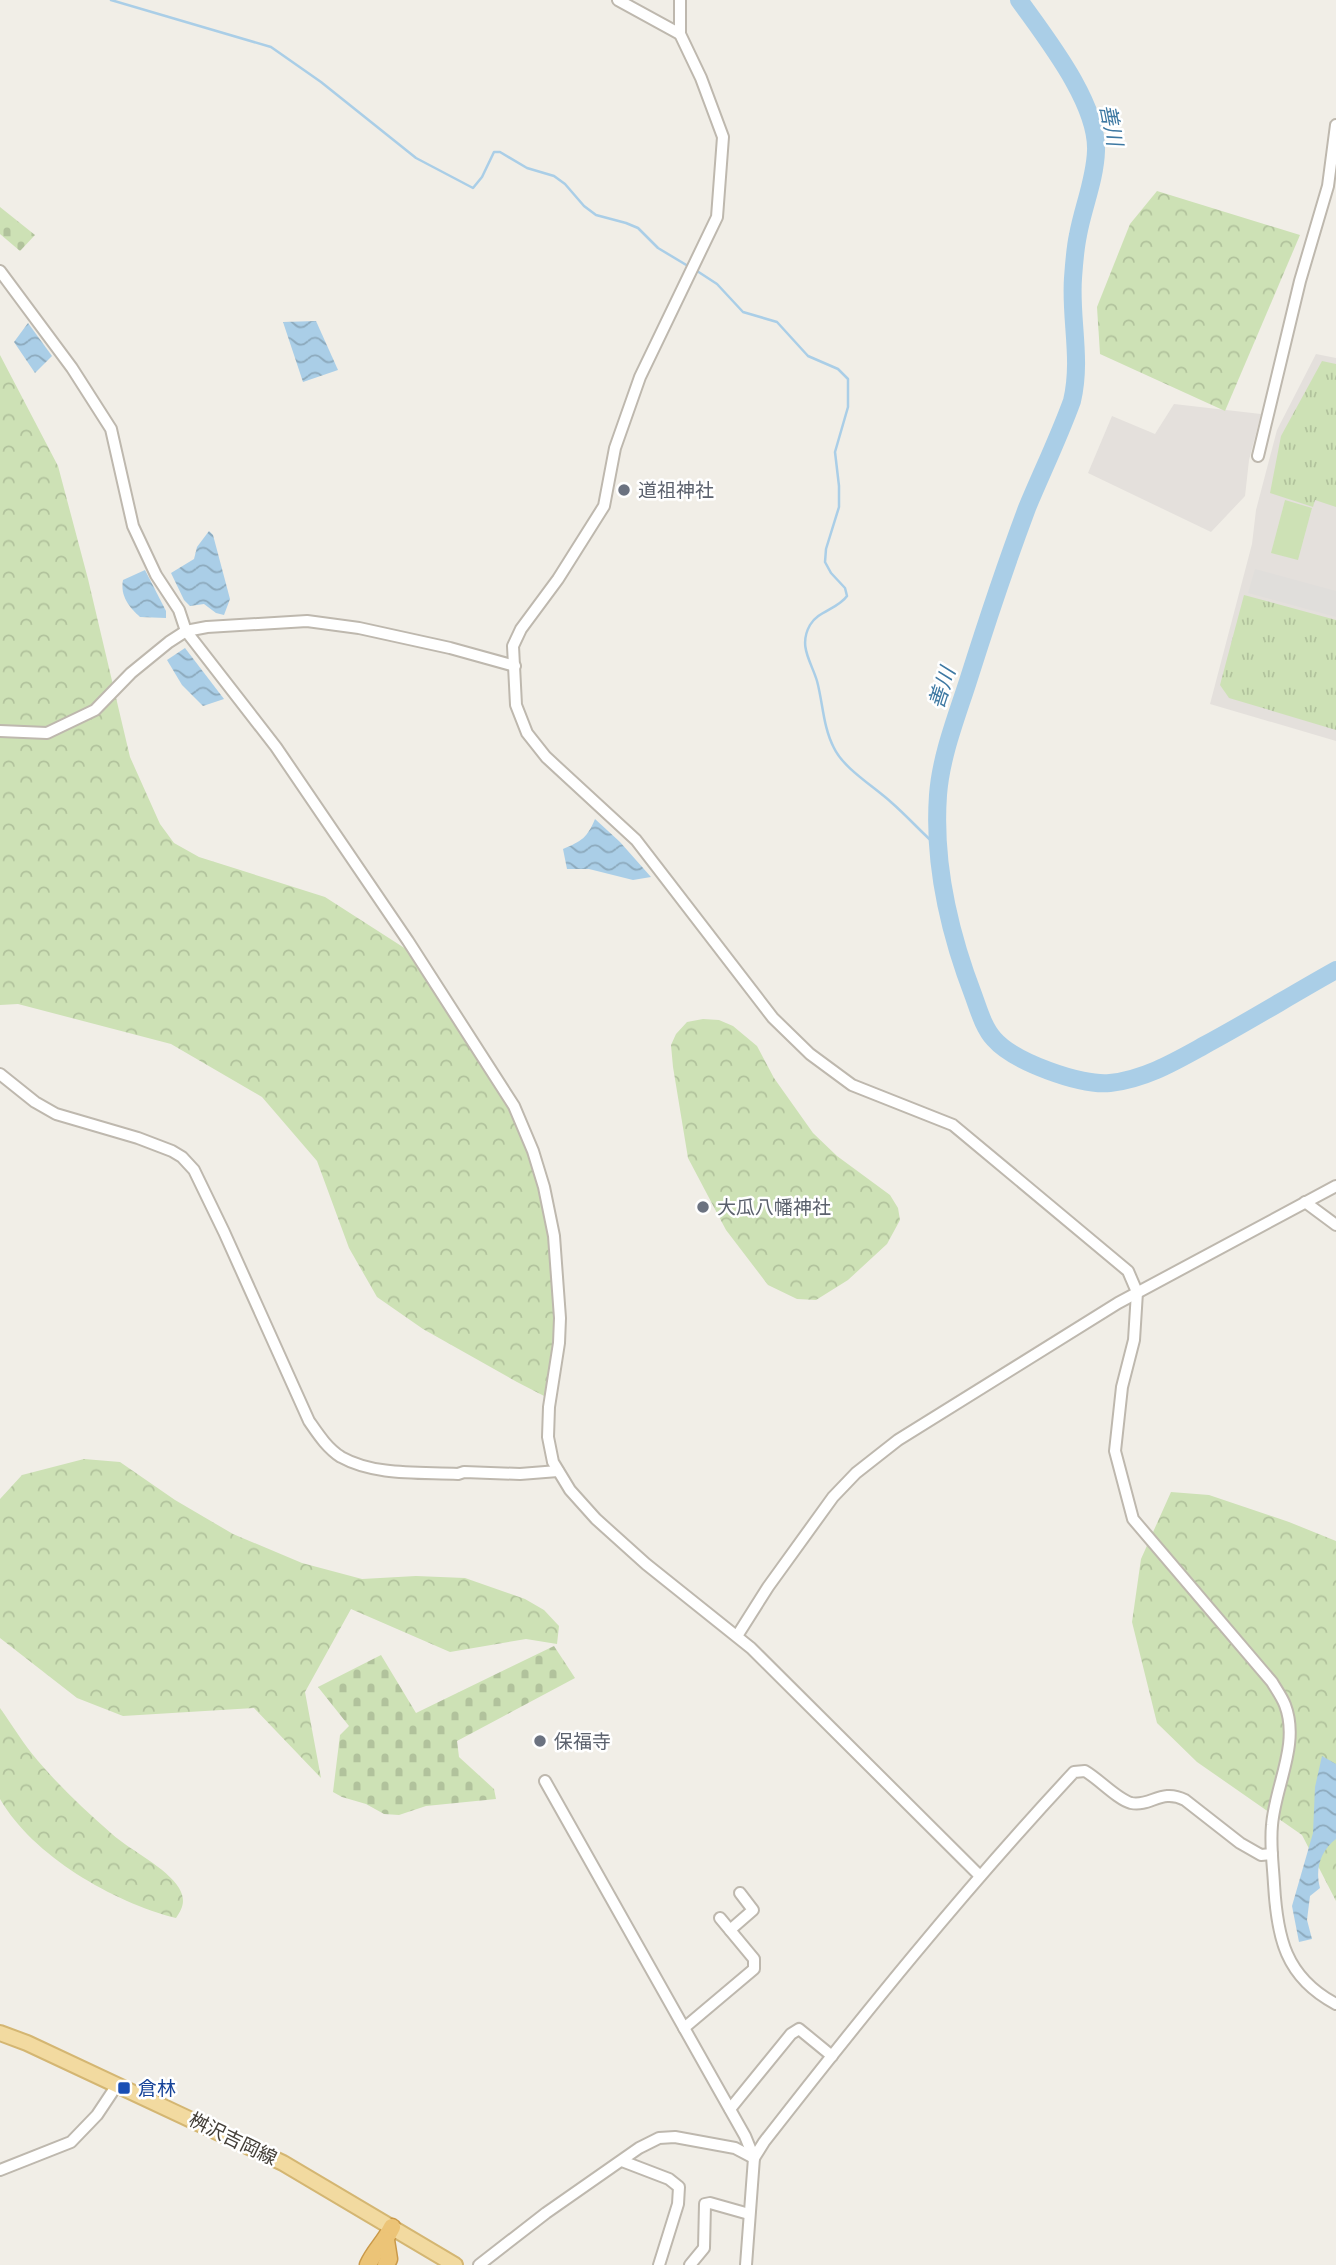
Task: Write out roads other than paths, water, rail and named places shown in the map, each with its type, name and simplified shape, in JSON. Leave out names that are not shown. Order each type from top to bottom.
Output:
[{"type":"highway","points":[[368,2265],[373,2253],[389,2233]]},
{"type":"highway","points":[[386,2265],[389,2259],[389,2233]]},
{"type":"main road","name":"桝沢吉岡線","points":[[0,2032],[283,2163],[389,2233],[456,2265]]},
{"type":"street","points":[[618,0],[680,34]]},
{"type":"street","points":[[680,0],[680,34],[701,78],[723,137],[717,217],[640,377],[615,448],[604,506],[558,579],[521,629],[513,646],[516,705],[527,733],[546,757],[636,840],[773,1018],[810,1054],[852,1085],[953,1125],[1128,1271],[1137,1292],[1134,1340],[1122,1387],[1115,1451],[1133,1519],[1272,1682],[1285,1705],[1290,1728],[1288,1751],[1274,1812],[1272,1854],[1276,1916],[1281,1940],[1291,1964],[1306,1982],[1336,2004]]},
{"type":"street","points":[[1258,456],[1300,281],[1328,186],[1336,125]]},
{"type":"street","points":[[0,271],[72,368],[111,429],[133,526],[156,575],[179,610],[186,631],[276,747],[408,941],[514,1107],[533,1151],[554,1236],[560,1318],[548,1437],[550,1454],[558,1471],[570,1490],[596,1519],[646,1564],[751,1648],[980,1876]]},
{"type":"street","points":[[0,731],[47,733],[95,710],[131,673],[169,642],[186,631],[207,627],[307,621],[359,628],[450,648],[515,666]]},
{"type":"street","points":[[0,1074],[35,1102],[56,1114],[172,1151],[194,1170],[309,1421],[321,1440],[340,1456],[383,1470],[458,1474],[558,1471]]},
{"type":"street","points":[[737,1636],[768,1587],[834,1497],[856,1473],[898,1440],[1137,1292],[1336,1186]]},
{"type":"street","points":[[1305,1202],[1336,1225]]},
{"type":"street","points":[[746,2265],[754,2158],[764,2142],[901,1969],[980,1876],[1074,1773],[1080,1771],[1091,1774],[1128,1802],[1177,1796],[1240,1843],[1261,1855],[1272,1854]]},
{"type":"street","points":[[545,1782],[730,2109],[754,2158]]},
{"type":"street","points":[[730,1930],[753,1910],[740,1893]]},
{"type":"street","points":[[684,2028],[754,1969],[754,1959],[720,1918]]},
{"type":"street","points":[[730,2109],[791,2034],[799,2029],[832,2056]]},
{"type":"street","points":[[0,2170],[71,2142],[97,2115],[117,2085]]},
{"type":"street","points":[[479,2265],[546,2213],[639,2148],[659,2138],[675,2137],[735,2148],[754,2158]]},
{"type":"street","points":[[622,2161],[670,2179],[679,2187],[678,2204],[659,2265]]},
{"type":"street","points":[[691,2265],[704,2248],[705,2204],[749,2214]]},
{"type":"water","points":[[316,321],[338,370],[303,382],[283,322]]},
{"type":"water","points":[[28,323],[52,356],[35,373],[14,342]]},
{"type":"water","points":[[209,531],[213,535],[230,599],[224,615],[216,613],[204,604],[190,606],[184,600],[171,573],[194,559],[197,547]]},
{"type":"water","points":[[145,570],[166,611],[166,618],[140,617],[124,596],[123,580]]},
{"type":"water","points":[[185,648],[224,699],[203,706],[182,685],[167,660]]},
{"type":"water","points":[[595,819],[651,877],[633,880],[589,869],[567,869],[563,849],[583,838]]},
{"type":"water","points":[[1322,1756],[1336,1764],[1336,1839],[1326,1849],[1320,1861],[1320,1888],[1310,1896],[1307,1920],[1312,1939],[1299,1942],[1292,1906],[1313,1833],[1315,1787]]},
{"type":"waterway","points":[[111,0],[271,47],[321,82],[416,158],[473,188],[482,177],[494,152],[500,152],[527,168],[554,176],[596,215],[638,228],[658,248],[688,266]]},
{"type":"waterway","name":"善川","points":[[1019,0],[1056,52],[1080,92],[1089,112],[1096,151],[1075,256],[1073,293],[1076,370],[1072,401],[1004,571],[942,765],[938,795],[938,847],[950,923],[965,973],[990,1035],[1004,1048],[1049,1071],[1082,1081],[1110,1083],[1135,1078],[1170,1064],[1336,970]]},
{"type":"waterway","points":[[694,269],[717,284],[743,312],[777,322],[808,356],[838,369],[848,379],[848,407],[835,452],[839,507],[826,549],[825,562],[845,588],[847,596],[814,620],[807,633],[805,647],[817,681],[828,732],[839,756],[938,847]]},
{"type":"place","name":"道祖神社","points":[[624,490]]},
{"type":"place","name":"大瓜八幡神社","points":[[703,1207]]},
{"type":"place","name":"保福寺","points":[[540,1741]]},
{"type":"place","name":"倉林","points":[[124,2088]]}]
